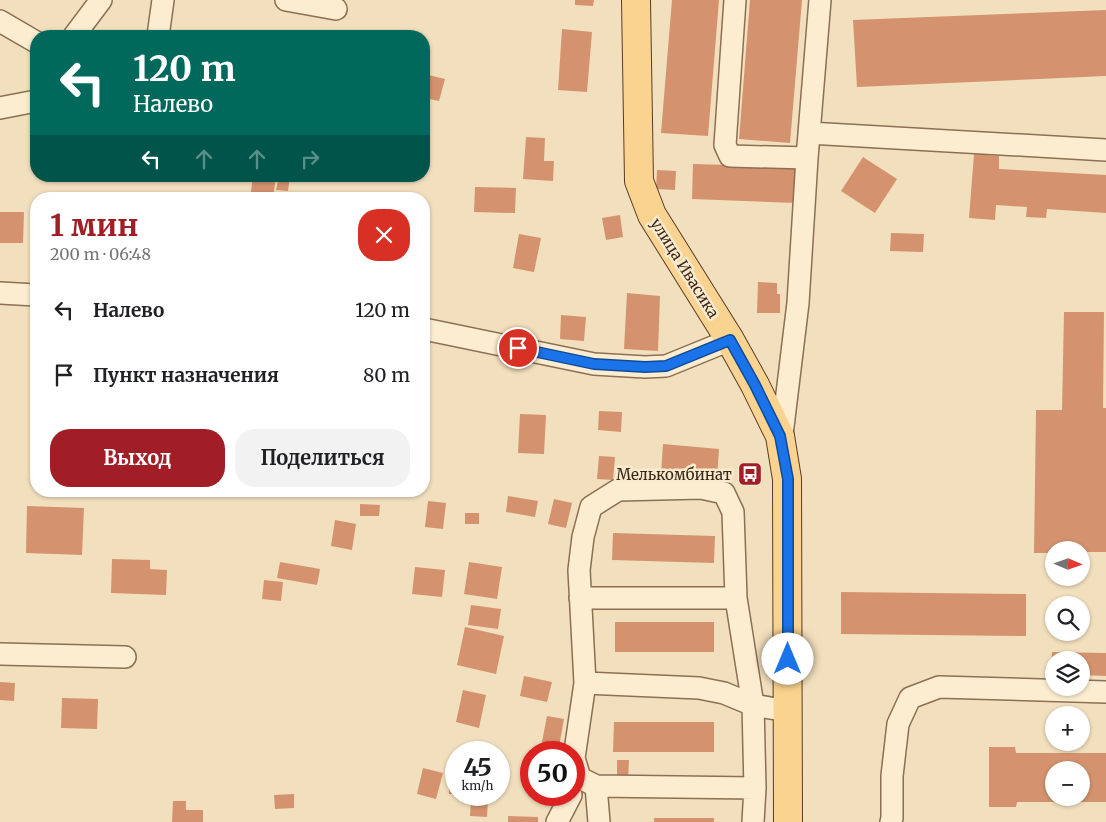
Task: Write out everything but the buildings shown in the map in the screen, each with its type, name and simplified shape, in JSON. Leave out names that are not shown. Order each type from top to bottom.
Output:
[{"type":"main road","name":"улица Ивасика","points":[[636,0],[639,181],[652,215],[730,340],[760,394],[780,436],[788,479],[788,822]]},
{"type":"lane","points":[[78,30],[101,0]]},
{"type":"lane","points":[[159,30],[163,0]]},
{"type":"lane","points":[[286,0],[336,10]]},
{"type":"lane","points":[[735,0],[725,145],[730,156],[807,158]]},
{"type":"lane","points":[[781,444],[798,303],[807,158],[820,0]]},
{"type":"lane","points":[[0,21],[30,38]]},
{"type":"lane","points":[[0,108],[30,102]]},
{"type":"lane","points":[[809,133],[1106,150]]},
{"type":"lane","points":[[0,293],[30,295]]},
{"type":"lane","points":[[430,330],[594,364],[645,367],[666,366],[730,340]]},
{"type":"lane","points":[[576,741],[585,683],[579,570],[582,536],[591,507],[618,490],[700,488],[724,493],[734,512],[736,598],[753,705],[756,788],[753,822]]},
{"type":"lane","points":[[580,598],[736,598]]},
{"type":"lane","points":[[0,654],[125,657]]},
{"type":"lane","points":[[585,683],[699,688],[724,693],[753,705],[788,711]]},
{"type":"lane","points":[[890,822],[892,818],[892,776],[898,724],[910,698],[939,687],[1106,692]]},
{"type":"lane","points":[[585,787],[756,788]]},
{"type":"lane","points":[[585,796],[599,822]]},
{"type":"lane","points":[[557,822],[568,806]]},
{"type":"place","name":"Мелькомбинат","points":[[750,474]]},
{"type":"route","points":[[518,348],[594,364],[645,367],[666,366],[730,340],[780,436],[788,479],[788,659]]}]
